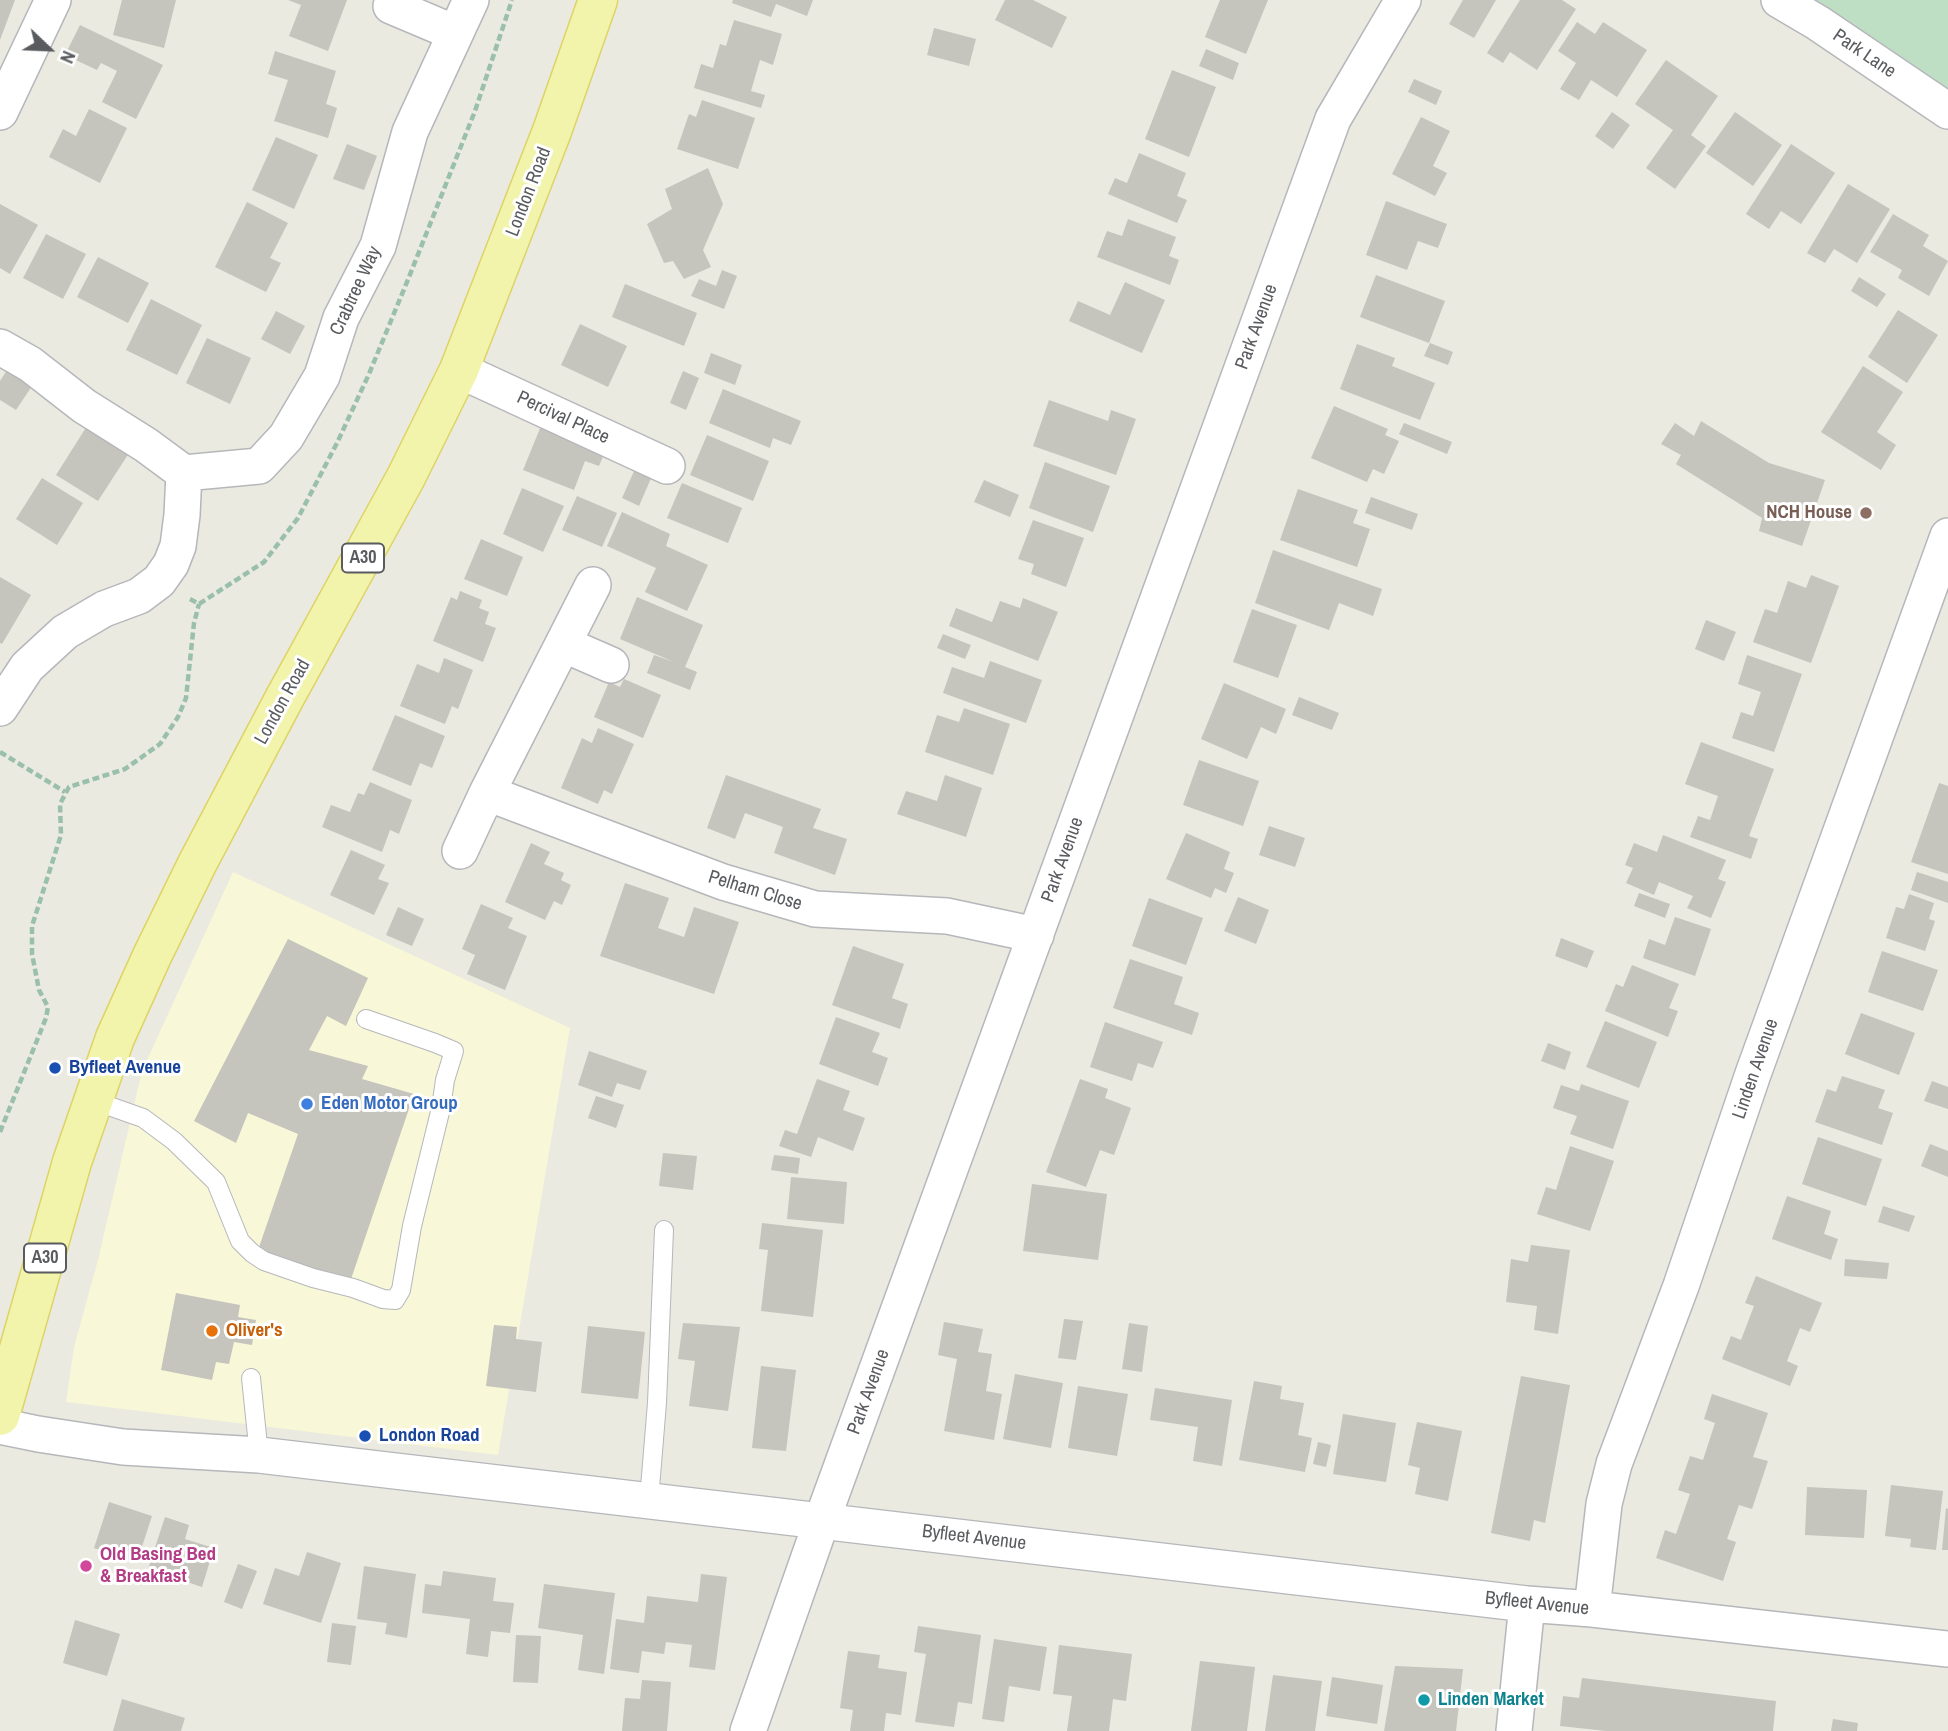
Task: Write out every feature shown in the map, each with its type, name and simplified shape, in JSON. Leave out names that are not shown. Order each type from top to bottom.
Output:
[{"type":"main road","name":"London Road","points":[[0,1416],[72,1162],[115,1038],[197,864],[406,477],[459,370],[552,131],[598,0]]},
{"type":"street","points":[[0,112],[53,0]]},
{"type":"street","name":"Crabtree Way","points":[[184,473],[259,466],[286,437],[322,376],[341,318],[378,246],[410,132],[471,0]]},
{"type":"street","name":"Park Avenue","points":[[748,1731],[822,1520],[1333,119],[1403,0]]},
{"type":"street","name":"Park Lane","points":[[1779,0],[1818,23],[1948,111]]},
{"type":"street","points":[[391,6],[455,33]]},
{"type":"street","points":[[0,347],[30,364],[84,406],[146,445],[184,473],[178,546],[171,564],[159,581],[139,596],[104,609],[65,632],[27,667],[0,708]]},
{"type":"street","name":"Percival Place","points":[[459,370],[667,465]]},
{"type":"street","name":"Linden Avenue","points":[[1592,1609],[1604,1504],[1614,1464],[1681,1286],[1753,1074],[1948,536]]},
{"type":"street","points":[[460,851],[593,585]]},
{"type":"street","points":[[563,644],[611,666]]},
{"type":"street","name":"Pelham Close","points":[[487,793],[723,882],[815,909],[947,916],[1036,935]]},
{"type":"street","name":"Byfleet Avenue","points":[[0,1426],[123,1447],[259,1455],[1527,1604],[1948,1649]]},
{"type":"street","points":[[1514,1731],[1527,1604]]},
{"type":"lane","points":[[92,1100],[143,1118],[174,1141],[216,1182],[240,1241],[264,1261],[383,1299],[395,1300],[401,1290],[412,1226],[454,1051],[366,1019]]},
{"type":"lane","points":[[649,1500],[657,1403],[664,1230]]},
{"type":"lane","points":[[251,1378],[259,1455]]},
{"type":"path","points":[[0,1132],[46,1018],[48,1007],[39,990],[32,954],[32,926],[61,835],[60,804],[69,787],[125,769],[160,744],[178,717],[186,698],[194,623],[199,604]]},
{"type":"path","points":[[0,752],[65,792]]},
{"type":"shaded area","points":[[1807,0],[1948,0],[1948,95]]},
{"type":"shaded area","points":[[233,872],[570,1028],[498,1455],[66,1402],[74,1347],[98,1260],[142,1071]]},
{"type":"building","points":[[0,0],[15,0],[0,40]]},
{"type":"building","points":[[122,0],[176,0],[164,48],[113,35]]},
{"type":"building","points":[[288,0],[347,0],[328,51],[289,36],[301,5]]},
{"type":"building","points":[[733,0],[813,0],[807,16],[776,4],[771,17],[732,3]]},
{"type":"building","points":[[1005,0],[1033,0],[1067,17],[1052,48],[995,20]]},
{"type":"building","points":[[1220,0],[1268,0],[1246,54],[1205,37]]},
{"type":"building","points":[[1463,0],[1496,0],[1474,38],[1449,24]]},
{"type":"building","points":[[1520,0],[1562,0],[1576,9],[1537,70],[1510,52],[1503,63],[1487,53]]},
{"type":"building","points":[[734,20],[782,34],[773,65],[760,60],[751,91],[765,95],[761,108],[694,88],[701,64],[713,68],[720,44],[726,46]]},
{"type":"building","points":[[1577,22],[1595,34],[1603,22],[1647,50],[1617,97],[1591,80],[1579,100],[1560,89],[1576,63],[1558,51]]},
{"type":"building","points":[[80,25],[163,65],[136,119],[102,102],[117,71],[101,63],[97,70],[65,55]]},
{"type":"building","points":[[934,28],[976,39],[969,66],[927,55]]},
{"type":"building","points":[[1206,49],[1239,63],[1233,80],[1199,66]]},
{"type":"building","points":[[275,51],[336,71],[326,104],[337,108],[328,138],[274,121],[288,80],[268,74]]},
{"type":"building","points":[[1666,60],[1718,96],[1691,135],[1706,146],[1675,189],[1646,168],[1673,130],[1635,104]]},
{"type":"building","points":[[1172,70],[1216,87],[1189,157],[1145,139]]},
{"type":"building","points":[[1414,79],[1442,91],[1436,105],[1408,92]]},
{"type":"building","points":[[702,100],[755,118],[738,169],[677,149],[689,114],[696,117]]},
{"type":"building","points":[[89,109],[127,128],[100,183],[49,157],[63,129],[76,136]]},
{"type":"building","points":[[1612,112],[1630,125],[1613,149],[1595,136]]},
{"type":"building","points":[[1735,112],[1782,145],[1753,186],[1706,153]]},
{"type":"building","points":[[1421,117],[1450,131],[1433,166],[1447,173],[1435,196],[1392,174]]},
{"type":"building","points":[[276,137],[318,155],[294,209],[252,190]]},
{"type":"building","points":[[347,144],[377,156],[364,190],[333,179]]},
{"type":"building","points":[[1791,144],[1835,173],[1801,224],[1781,211],[1769,229],[1746,214]]},
{"type":"building","points":[[1139,153],[1186,173],[1177,196],[1187,200],[1177,223],[1108,194],[1115,178],[1127,183]]},
{"type":"building","points":[[708,168],[723,204],[703,250],[711,267],[684,279],[673,261],[664,263],[647,224],[672,209],[665,189]]},
{"type":"building","points":[[1848,184],[1890,209],[1857,263],[1834,249],[1825,263],[1807,253]]},
{"type":"building","points":[[1386,201],[1447,224],[1438,248],[1418,241],[1407,270],[1366,255]]},
{"type":"building","points":[[247,202],[288,223],[270,258],[281,263],[266,292],[215,267]]},
{"type":"building","points":[[0,204],[38,225],[10,274],[0,268]]},
{"type":"building","points":[[1893,214],[1929,235],[1923,246],[1948,261],[1929,296],[1898,278],[1902,270],[1870,252]]},
{"type":"building","points":[[1128,219],[1176,237],[1169,256],[1179,260],[1170,285],[1097,257],[1107,231],[1122,236]]},
{"type":"building","points":[[46,234],[86,254],[63,299],[23,278]]},
{"type":"building","points":[[98,257],[149,283],[128,323],[77,297]]},
{"type":"building","points":[[722,270],[737,276],[724,309],[691,296],[699,279],[716,286]]},
{"type":"building","points":[[1376,275],[1445,301],[1429,343],[1360,317]]},
{"type":"building","points":[[1859,277],[1886,294],[1877,307],[1851,291]]},
{"type":"building","points":[[1125,282],[1165,300],[1142,353],[1069,321],[1078,301],[1110,315]]},
{"type":"building","points":[[625,284],[697,313],[684,346],[612,317]]},
{"type":"building","points":[[151,299],[202,325],[177,375],[126,350]]},
{"type":"building","points":[[1898,310],[1938,335],[1907,383],[1868,357]]},
{"type":"building","points":[[276,311],[305,326],[290,354],[261,339]]},
{"type":"building","points":[[580,324],[627,346],[608,387],[561,365]]},
{"type":"building","points":[[207,338],[251,358],[230,404],[186,383]]},
{"type":"building","points":[[1430,343],[1453,352],[1448,365],[1424,356]]},
{"type":"building","points":[[1357,344],[1395,358],[1392,366],[1435,383],[1420,420],[1340,389]]},
{"type":"building","points":[[711,353],[742,365],[735,385],[704,373]]},
{"type":"building","points":[[1863,366],[1903,392],[1877,432],[1896,445],[1881,470],[1821,432]]},
{"type":"building","points":[[9,367],[34,383],[16,410],[0,400],[0,381]]},
{"type":"building","points":[[683,371],[699,378],[686,410],[670,403]]},
{"type":"building","points":[[723,389],[801,421],[791,445],[773,438],[770,448],[709,423]]},
{"type":"building","points":[[1049,400],[1108,421],[1111,410],[1136,419],[1116,475],[1033,446]]},
{"type":"building","points":[[1334,406],[1388,429],[1385,435],[1399,441],[1384,474],[1373,469],[1367,482],[1311,458]]},
{"type":"building","points":[[543,421],[607,447],[599,466],[585,461],[574,490],[523,470]]},
{"type":"building","points":[[1701,421],[1769,463],[1825,480],[1802,546],[1759,531],[1762,518],[1676,464],[1681,455],[1661,444],[1675,423],[1694,436]]},
{"type":"building","points":[[1404,423],[1452,442],[1447,454],[1399,434]]},
{"type":"building","points":[[87,426],[129,453],[98,501],[56,475]]},
{"type":"building","points":[[707,435],[769,461],[753,501],[690,475]]},
{"type":"building","points":[[1045,462],[1110,486],[1093,532],[1029,508]]},
{"type":"building","points":[[635,469],[652,476],[639,506],[622,498]]},
{"type":"building","points":[[42,478],[83,503],[57,545],[16,519]]},
{"type":"building","points":[[984,480],[1019,495],[1010,517],[974,502]]},
{"type":"building","points":[[682,483],[742,508],[728,543],[667,518]]},
{"type":"building","points":[[522,488],[564,506],[543,552],[503,534]]},
{"type":"building","points":[[1298,489],[1358,510],[1353,523],[1370,529],[1357,567],[1280,540]]},
{"type":"building","points":[[577,496],[617,513],[602,547],[562,530]]},
{"type":"building","points":[[1371,497],[1418,514],[1412,530],[1365,513]]},
{"type":"building","points":[[622,512],[670,534],[666,546],[708,565],[687,611],[645,592],[656,568],[607,546]]},
{"type":"building","points":[[1033,520],[1084,538],[1066,587],[1031,574],[1034,564],[1018,559]]},
{"type":"building","points":[[481,539],[523,557],[507,596],[464,579]]},
{"type":"building","points":[[1273,550],[1382,589],[1373,616],[1339,603],[1329,630],[1255,603]]},
{"type":"building","points":[[1811,575],[1839,586],[1811,663],[1753,642],[1765,609],[1777,613],[1788,581],[1806,588]]},
{"type":"building","points":[[0,577],[31,595],[2,644],[0,643]]},
{"type":"building","points":[[460,591],[482,600],[479,608],[489,612],[485,624],[496,628],[483,662],[433,641],[451,597],[457,600]]},
{"type":"building","points":[[637,597],[703,625],[685,667],[697,672],[690,690],[647,673],[654,655],[674,662],[620,639]]},
{"type":"building","points":[[1023,598],[1058,612],[1038,661],[949,626],[956,608],[992,622],[1000,601],[1020,608]]},
{"type":"building","points":[[1252,609],[1297,625],[1278,678],[1233,662]]},
{"type":"building","points":[[1706,620],[1736,632],[1724,661],[1695,649]]},
{"type":"building","points":[[943,634],[971,645],[965,659],[937,648]]},
{"type":"building","points":[[1747,655],[1802,674],[1774,752],[1732,738],[1741,712],[1753,716],[1761,692],[1738,684]]},
{"type":"building","points":[[444,658],[473,670],[458,709],[452,706],[445,724],[400,706],[417,664],[439,673]]},
{"type":"building","points":[[990,661],[1042,680],[1026,723],[943,693],[952,667],[984,678]]},
{"type":"building","points":[[624,679],[661,695],[643,738],[594,717],[609,682],[620,687]]},
{"type":"building","points":[[1224,683],[1286,709],[1276,734],[1261,727],[1247,759],[1201,739]]},
{"type":"building","points":[[1299,697],[1339,713],[1332,730],[1292,715]]},
{"type":"building","points":[[964,708],[1010,724],[993,775],[925,752],[937,715],[959,722]]},
{"type":"building","points":[[395,715],[445,736],[432,768],[420,763],[411,786],[372,770]]},
{"type":"building","points":[[598,728],[634,744],[612,794],[604,790],[598,804],[561,788],[582,738],[592,743]]},
{"type":"building","points":[[1701,742],[1774,769],[1749,836],[1758,839],[1751,859],[1690,837],[1698,816],[1710,820],[1718,796],[1685,784]]},
{"type":"building","points":[[1199,760],[1259,781],[1243,826],[1183,805]]},
{"type":"building","points":[[726,775],[821,809],[813,828],[847,839],[835,875],[774,853],[783,827],[745,813],[735,839],[707,828]]},
{"type":"building","points":[[945,775],[982,788],[966,837],[897,814],[906,791],[937,801]]},
{"type":"building","points":[[370,782],[412,800],[399,834],[390,830],[382,852],[322,827],[331,805],[350,812],[358,793],[364,795]]},
{"type":"building","points":[[1939,783],[1948,786],[1948,874],[1911,862]]},
{"type":"building","points":[[1269,826],[1305,838],[1295,867],[1259,855]]},
{"type":"building","points":[[1186,833],[1230,852],[1224,869],[1234,873],[1226,893],[1215,888],[1211,898],[1166,879]]},
{"type":"building","points":[[1663,835],[1726,860],[1718,879],[1726,882],[1711,918],[1687,908],[1693,896],[1659,882],[1654,895],[1626,883],[1633,868],[1625,865],[1634,843],[1657,852]]},
{"type":"building","points":[[531,843],[550,852],[544,864],[564,873],[561,880],[571,885],[562,905],[554,901],[545,920],[505,902]]},
{"type":"building","points":[[351,850],[385,865],[378,879],[389,883],[374,915],[330,895]]},
{"type":"building","points":[[1917,872],[1948,882],[1948,903],[1911,890]]},
{"type":"building","points":[[625,883],[669,898],[658,928],[684,937],[694,907],[739,922],[714,994],[600,956]]},
{"type":"building","points":[[1639,893],[1670,904],[1665,918],[1634,906]]},
{"type":"building","points":[[1909,894],[1934,903],[1929,919],[1935,921],[1925,951],[1886,938],[1896,907],[1904,909]]},
{"type":"building","points":[[1238,897],[1269,910],[1256,944],[1224,931]]},
{"type":"building","points":[[1149,898],[1203,918],[1186,965],[1132,946]]},
{"type":"building","points":[[481,904],[513,918],[508,928],[527,936],[505,990],[467,974],[475,955],[462,949]]},
{"type":"building","points":[[398,907],[424,919],[412,946],[386,935]]},
{"type":"building","points":[[1675,917],[1711,929],[1695,976],[1643,958],[1649,939],[1665,945]]},
{"type":"building","points":[[1561,938],[1594,951],[1587,968],[1555,956]]},
{"type":"building","name":"Eden Motor Group","points":[[288,939],[368,978],[346,1026],[327,1016],[309,1050],[368,1066],[362,1079],[414,1094],[349,1285],[257,1253],[298,1134],[248,1113],[236,1143],[194,1121]]},
{"type":"building","points":[[853,946],[904,964],[892,998],[908,1004],[900,1029],[832,1005]]},
{"type":"building","points":[[1882,951],[1938,970],[1923,1011],[1868,992]]},
{"type":"building","points":[[1130,959],[1183,977],[1174,1004],[1199,1013],[1192,1035],[1113,1008]]},
{"type":"building","points":[[1632,965],[1679,984],[1669,1008],[1678,1011],[1668,1037],[1605,1011],[1616,984],[1623,987]]},
{"type":"building","points":[[1861,1013],[1915,1033],[1899,1075],[1845,1054]]},
{"type":"building","points":[[836,1017],[880,1033],[872,1052],[888,1058],[878,1086],[819,1064]]},
{"type":"building","points":[[1605,1021],[1657,1042],[1639,1088],[1586,1067]]},
{"type":"building","points":[[1105,1022],[1163,1042],[1153,1068],[1138,1063],[1132,1081],[1090,1067]]},
{"type":"building","points":[[1548,1043],[1571,1052],[1565,1070],[1541,1061]]},
{"type":"building","points":[[589,1051],[647,1071],[640,1090],[617,1083],[612,1097],[578,1085]]},
{"type":"building","points":[[1842,1076],[1885,1090],[1878,1108],[1893,1113],[1882,1145],[1815,1122],[1827,1089],[1836,1092]]},
{"type":"building","points":[[817,1079],[850,1091],[843,1110],[865,1118],[853,1151],[818,1137],[811,1157],[779,1146],[785,1130],[797,1134]]},
{"type":"building","points":[[1080,1079],[1108,1089],[1105,1098],[1131,1108],[1114,1155],[1100,1150],[1086,1187],[1046,1172]]},
{"type":"building","points":[[1932,1081],[1948,1087],[1948,1109],[1924,1101]]},
{"type":"building","points":[[1581,1084],[1629,1101],[1613,1149],[1570,1134],[1577,1116],[1553,1108],[1561,1085],[1579,1091]]},
{"type":"building","points":[[596,1096],[624,1105],[616,1128],[588,1118]]},
{"type":"building","points":[[1818,1137],[1882,1159],[1866,1206],[1802,1184]]},
{"type":"building","points":[[1930,1144],[1948,1151],[1948,1177],[1921,1166]]},
{"type":"building","points":[[1570,1146],[1614,1161],[1590,1231],[1537,1214],[1546,1187],[1556,1190]]},
{"type":"building","points":[[663,1153],[697,1156],[693,1190],[659,1186]]},
{"type":"building","points":[[774,1155],[800,1158],[798,1174],[771,1170]]},
{"type":"building","points":[[791,1177],[847,1182],[844,1224],[787,1219]]},
{"type":"building","points":[[1032,1184],[1107,1194],[1098,1260],[1023,1251]]},
{"type":"building","points":[[1787,1196],[1831,1211],[1824,1234],[1838,1239],[1831,1260],[1772,1239]]},
{"type":"building","points":[[1883,1206],[1915,1216],[1909,1232],[1878,1222]]},
{"type":"building","points":[[762,1223],[823,1230],[813,1317],[761,1311],[768,1250],[759,1249]]},
{"type":"building","points":[[1531,1245],[1570,1250],[1558,1334],[1534,1330],[1537,1306],[1506,1302],[1511,1259],[1528,1262]]},
{"type":"building","points":[[1845,1259],[1889,1263],[1887,1279],[1844,1276]]},
{"type":"building","points":[[1756,1276],[1822,1303],[1810,1332],[1800,1328],[1787,1361],[1798,1366],[1790,1386],[1722,1359],[1731,1336],[1741,1340],[1754,1306],[1745,1303]]},
{"type":"building","name":"Oliver's","points":[[176,1293],[240,1305],[238,1317],[256,1320],[252,1345],[234,1342],[229,1364],[216,1362],[212,1380],[161,1370]]},
{"type":"building","points":[[1064,1319],[1083,1321],[1076,1360],[1058,1358]]},
{"type":"building","points":[[944,1322],[983,1329],[978,1352],[992,1354],[986,1391],[1002,1394],[994,1440],[944,1431],[957,1359],[938,1355]]},
{"type":"building","points":[[683,1323],[740,1327],[728,1411],[689,1406],[695,1361],[678,1359]]},
{"type":"building","points":[[1129,1323],[1148,1326],[1142,1372],[1122,1369]]},
{"type":"building","points":[[494,1325],[517,1327],[516,1339],[542,1342],[536,1392],[486,1386]]},
{"type":"building","points":[[588,1326],[645,1332],[638,1399],[581,1393]]},
{"type":"building","points":[[761,1366],[796,1370],[786,1451],[752,1448]]},
{"type":"building","points":[[1015,1374],[1063,1383],[1051,1448],[1003,1439]]},
{"type":"building","points":[[1521,1376],[1570,1385],[1545,1523],[1534,1520],[1530,1541],[1491,1533]]},
{"type":"building","points":[[1254,1381],[1282,1386],[1280,1399],[1304,1403],[1298,1435],[1312,1438],[1305,1472],[1239,1460]]},
{"type":"building","points":[[1078,1386],[1128,1394],[1117,1456],[1068,1448]]},
{"type":"building","points":[[1155,1388],[1232,1400],[1222,1466],[1193,1461],[1198,1427],[1150,1420]]},
{"type":"building","points":[[1712,1394],[1768,1413],[1753,1457],[1768,1461],[1752,1509],[1739,1505],[1727,1539],[1736,1542],[1723,1581],[1656,1558],[1665,1530],[1676,1534],[1690,1494],[1678,1490],[1690,1456],[1703,1460],[1715,1423],[1704,1419]]},
{"type":"building","points":[[1343,1414],[1396,1423],[1386,1482],[1333,1474]]},
{"type":"building","points":[[1417,1422],[1462,1431],[1448,1501],[1415,1494],[1420,1468],[1408,1465]]},
{"type":"building","points":[[1318,1442],[1331,1445],[1326,1467],[1313,1464]]},
{"type":"building","points":[[1891,1485],[1943,1491],[1936,1550],[1910,1547],[1911,1539],[1885,1536]]},
{"type":"building","points":[[1807,1487],[1867,1490],[1864,1538],[1805,1535]]},
{"type":"building","points":[[109,1502],[152,1516],[137,1562],[94,1548]]},
{"type":"building","points":[[1946,1508],[1948,1550],[1942,1550]]},
{"type":"building","points":[[165,1517],[189,1525],[185,1539],[214,1548],[202,1587],[148,1569]]},
{"type":"building","points":[[307,1552],[341,1563],[321,1623],[263,1604],[275,1568],[299,1576]]},
{"type":"building","points":[[238,1564],[257,1571],[242,1609],[224,1602]]},
{"type":"building","points":[[364,1566],[416,1574],[407,1638],[385,1634],[387,1623],[357,1619]]},
{"type":"building","points":[[443,1571],[496,1578],[493,1601],[514,1603],[510,1633],[491,1631],[488,1657],[466,1654],[470,1619],[422,1613],[425,1584],[441,1586]]},
{"type":"building","points":[[701,1574],[727,1577],[715,1670],[689,1667],[692,1645],[666,1642],[664,1654],[642,1651],[639,1673],[610,1669],[616,1619],[644,1623],[647,1596],[698,1602]]},
{"type":"building","points":[[544,1584],[615,1593],[604,1674],[578,1670],[583,1635],[538,1628]]},
{"type":"building","points":[[75,1620],[120,1634],[107,1676],[63,1663]]},
{"type":"building","points":[[332,1623],[356,1626],[351,1665],[327,1662]]},
{"type":"building","points":[[918,1626],[981,1635],[972,1704],[958,1702],[954,1727],[915,1722],[926,1654],[914,1652]]},
{"type":"building","points":[[516,1635],[541,1636],[538,1683],[513,1682]]},
{"type":"building","points":[[994,1639],[1047,1647],[1040,1691],[1009,1686],[1004,1722],[982,1719]]},
{"type":"building","points":[[1059,1645],[1132,1654],[1126,1701],[1113,1699],[1109,1731],[1067,1731],[1072,1696],[1053,1694]]},
{"type":"building","points":[[848,1651],[880,1655],[878,1668],[907,1672],[901,1715],[886,1713],[884,1731],[850,1731],[853,1710],[840,1708]]},
{"type":"building","points":[[1200,1661],[1255,1667],[1247,1731],[1191,1731]]},
{"type":"building","name":"Linden Market","points":[[1395,1666],[1463,1669],[1456,1731],[1384,1731]]},
{"type":"building","points":[[1273,1675],[1322,1681],[1315,1731],[1265,1731]]},
{"type":"building","points":[[1332,1677],[1383,1685],[1377,1724],[1326,1716]]},
{"type":"building","points":[[1582,1678],[1776,1701],[1773,1731],[1606,1731],[1560,1726],[1563,1696],[1579,1698]]},
{"type":"building","points":[[642,1680],[671,1682],[667,1731],[622,1731],[625,1698],[640,1699]]},
{"type":"building","points":[[122,1699],[185,1718],[181,1731],[113,1731]]},
{"type":"building","points":[[1833,1719],[1858,1723],[1857,1731],[1831,1731]]},
{"type":"place","name":"NCH House","points":[[1866,513]]},
{"type":"place","name":"Byfleet Avenue","points":[[55,1068]]},
{"type":"place","name":"Eden Motor Group","points":[[307,1104]]},
{"type":"place","name":"Oliver's","points":[[212,1331]]},
{"type":"place","name":"London Road","points":[[365,1436]]},
{"type":"place","name":"Old Basing Bed & Breakfast","points":[[86,1566]]},
{"type":"place","name":"Linden Market","points":[[1424,1700]]}]
